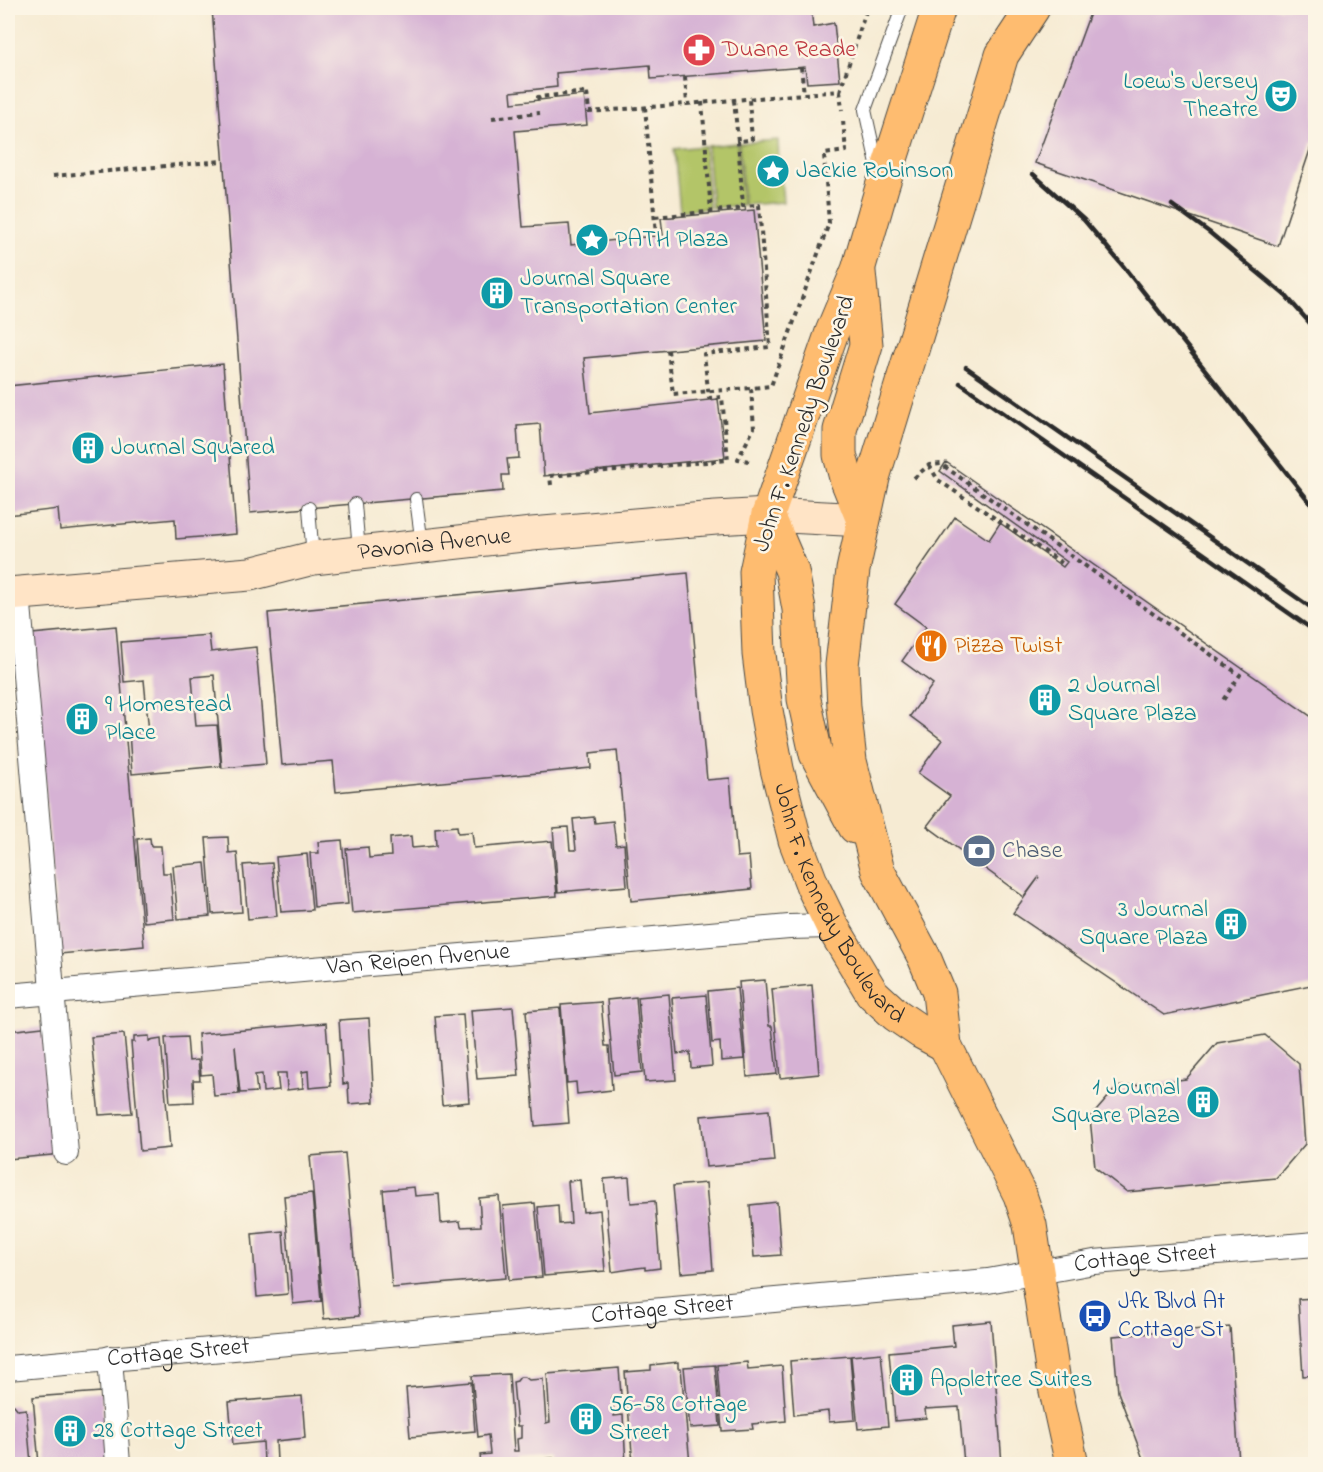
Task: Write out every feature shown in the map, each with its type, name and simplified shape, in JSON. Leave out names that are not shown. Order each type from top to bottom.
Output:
[{"type":"main road","name":"John F. Kennedy Boulevard","points":[[939,8],[858,270],[832,332],[768,515],[756,572],[759,654],[766,710],[777,770],[795,840],[813,887],[832,926],[872,993],[896,1015],[945,1045]]},
{"type":"main road","points":[[1002,55],[1009,8]]},
{"type":"main road","name":"John F. Kennedy Boulevard","points":[[1034,8],[1002,55],[873,478],[853,570],[842,665],[850,761],[878,870],[924,957],[939,993],[945,1045],[1020,1195],[1030,1225],[1054,1382],[1072,1464]]},
{"type":"main road","points":[[858,270],[866,345],[840,430],[840,455],[846,478],[863,520]]},
{"type":"main road","points":[[768,515],[792,571],[799,609],[804,699],[816,754],[878,870]]},
{"type":"street","name":"Pavonia Avenue","points":[[13,593],[250,574],[313,558],[543,532],[768,515],[863,520]]},
{"type":"street","points":[[13,593],[66,1153]]},
{"type":"street","name":"Van Reipen Avenue","points":[[8,996],[789,927],[832,926]]},
{"type":"street","name":"Cottage Street","points":[[8,1368],[988,1281],[1094,1262],[1316,1244]]},
{"type":"street","points":[[110,1358],[118,1464]]},
{"type":"lane","points":[[882,187],[865,110],[902,8]]},
{"type":"lane","points":[[416,499],[422,546]]},
{"type":"lane","points":[[355,504],[359,554]]},
{"type":"lane","points":[[309,508],[313,558]]},
{"type":"path","points":[[668,350],[673,394],[771,386],[829,223],[824,154],[846,151],[840,91],[867,8]]},
{"type":"path","points":[[801,67],[804,94]]},
{"type":"path","points":[[684,77],[687,104]]},
{"type":"path","points":[[539,100],[538,97],[587,92],[589,112],[840,91]]},
{"type":"path","points":[[738,141],[753,140],[749,99]]},
{"type":"path","points":[[734,100],[743,206],[759,205],[759,207]]},
{"type":"path","points":[[702,102],[711,211]]},
{"type":"path","points":[[645,107],[656,236]]},
{"type":"path","points":[[492,118],[540,113]]},
{"type":"path","points":[[53,176],[223,161]]},
{"type":"path","points":[[655,217],[759,207]]},
{"type":"path","points":[[551,485],[550,476],[728,460],[722,397],[709,398],[705,354],[770,347],[759,207]]},
{"type":"path","points":[[749,461],[738,459],[754,428],[751,388]]},
{"type":"path","points":[[914,477],[929,465],[941,464],[1240,675],[1222,700]]},
{"type":"path","points":[[929,465],[938,480],[1065,565]]},
{"type":"green space","points":[[778,140],[779,164],[768,165],[768,179],[781,178],[783,202],[744,205],[739,143]]},
{"type":"green space","points":[[737,143],[742,205],[712,208],[707,146]]},
{"type":"green space","points":[[704,146],[709,208],[680,211],[674,149]]},
{"type":"building","name":"Journal Square Transportation Center","points":[[212,8],[811,8],[813,27],[834,23],[840,81],[807,83],[805,67],[651,79],[650,65],[556,73],[557,87],[511,92],[512,103],[584,95],[587,125],[515,131],[523,227],[569,224],[571,245],[663,235],[661,218],[754,210],[766,341],[584,358],[590,413],[718,399],[725,458],[544,476],[540,424],[517,426],[519,458],[507,459],[509,475],[502,475],[503,491],[250,513]]},
{"type":"building","points":[[1092,8],[1316,8],[1316,142],[1313,141],[1278,246],[1035,163]]},
{"type":"building","name":"Journal Squared","points":[[223,364],[236,534],[176,539],[175,519],[60,530],[58,509],[8,515],[8,386]]},
{"type":"building","points":[[946,462],[1316,720],[1316,984],[1164,1015],[1013,913],[1039,877],[1024,897],[927,826],[950,796],[918,773],[942,740],[910,716],[933,684],[902,661],[926,627],[895,604],[955,517],[989,540],[1000,523],[1063,567],[1067,562],[940,471]]},
{"type":"building","points":[[688,573],[707,780],[730,778],[737,857],[749,856],[752,889],[631,901],[617,750],[590,753],[591,768],[336,792],[333,761],[282,765],[268,613]]},
{"type":"building","name":"9 Homestead Place","points":[[116,626],[144,946],[60,954],[32,634]]},
{"type":"building","points":[[209,635],[211,652],[256,647],[266,764],[222,768],[214,675],[192,677],[196,726],[217,725],[221,766],[132,774],[129,733],[149,732],[144,680],[124,682],[121,642]]},
{"type":"building","points":[[594,817],[595,823],[613,821],[616,845],[624,844],[627,886],[558,892],[553,828],[568,827],[570,850],[576,850],[573,819]]},
{"type":"building","points":[[457,826],[458,833],[472,832],[474,848],[552,841],[557,896],[352,913],[346,849],[368,847],[369,858],[391,856],[390,838],[411,836],[412,848],[436,846],[435,828]]},
{"type":"building","points":[[228,837],[229,853],[237,852],[242,912],[212,914],[206,838]]},
{"type":"building","points":[[150,838],[151,846],[161,846],[163,873],[170,873],[174,919],[144,922],[137,839]]},
{"type":"building","points":[[342,840],[348,904],[314,907],[310,853],[319,853],[318,842]]},
{"type":"building","points":[[307,854],[312,910],[281,912],[276,857]]},
{"type":"building","points":[[205,863],[210,916],[178,919],[173,866]]},
{"type":"building","points":[[272,863],[277,916],[248,919],[243,865]]},
{"type":"building","points":[[765,980],[769,1026],[772,1026],[777,1074],[747,1077],[739,982]]},
{"type":"building","points":[[812,985],[819,1074],[780,1078],[772,989]]},
{"type":"building","points":[[737,988],[744,1059],[721,1061],[720,1042],[712,1043],[708,991]]},
{"type":"building","points":[[669,994],[676,1080],[645,1082],[638,997]]},
{"type":"building","points":[[706,995],[712,1066],[691,1068],[690,1052],[677,1054],[672,998]]},
{"type":"building","points":[[636,997],[642,1072],[614,1075],[607,1000]]},
{"type":"building","points":[[601,1002],[605,1046],[609,1046],[612,1090],[577,1094],[576,1082],[567,1083],[561,1005]]},
{"type":"building","points":[[513,1007],[519,1076],[477,1079],[471,1010]]},
{"type":"building","points":[[560,1008],[569,1123],[535,1126],[526,1011]]},
{"type":"building","points":[[463,1014],[469,1102],[442,1105],[435,1016]]},
{"type":"building","points":[[369,1018],[374,1102],[349,1104],[348,1083],[343,1084],[339,1020]]},
{"type":"building","points":[[326,1023],[331,1086],[309,1088],[308,1071],[302,1072],[303,1088],[287,1090],[286,1073],[277,1073],[279,1090],[263,1092],[262,1074],[255,1075],[257,1092],[240,1093],[235,1046],[239,1094],[214,1096],[212,1074],[201,1075],[198,1034]]},
{"type":"building","points":[[51,1026],[63,1154],[8,1159],[8,1031]]},
{"type":"building","points":[[124,1034],[132,1113],[99,1115],[91,1037]]},
{"type":"building","name":"1 Journal Square Plaza","points":[[1265,1035],[1299,1064],[1305,1144],[1276,1178],[1127,1192],[1095,1167],[1090,1118],[1117,1087],[1186,1079],[1217,1043]]},
{"type":"building","points":[[149,1036],[149,1041],[161,1039],[170,1148],[140,1151],[131,1042],[134,1042],[134,1037]]},
{"type":"building","points":[[187,1037],[189,1061],[198,1060],[200,1080],[193,1080],[194,1102],[170,1103],[165,1038]]},
{"type":"building","points":[[769,1110],[774,1161],[706,1167],[701,1116]]},
{"type":"building","points":[[345,1153],[359,1316],[324,1319],[310,1156]]},
{"type":"building","points":[[629,1177],[631,1203],[655,1201],[660,1268],[645,1270],[645,1267],[612,1272],[604,1179]]},
{"type":"building","points":[[580,1180],[583,1212],[600,1210],[605,1271],[544,1276],[538,1207],[558,1205],[559,1224],[571,1223],[568,1181]]},
{"type":"building","points":[[706,1183],[713,1270],[681,1273],[673,1186]]},
{"type":"building","points":[[414,1187],[415,1196],[439,1194],[441,1223],[460,1221],[461,1227],[481,1226],[479,1198],[499,1196],[506,1278],[392,1288],[383,1190]]},
{"type":"building","points":[[312,1193],[321,1301],[293,1304],[284,1196]]},
{"type":"building","points":[[777,1202],[781,1255],[754,1257],[750,1205]]},
{"type":"building","points":[[535,1203],[542,1277],[509,1280],[503,1206]]},
{"type":"building","points":[[283,1231],[288,1294],[257,1297],[252,1234]]},
{"type":"building","points":[[1316,1298],[1316,1375],[1303,1376],[1298,1299]]},
{"type":"building","points":[[991,1321],[1002,1464],[964,1464],[959,1407],[925,1409],[926,1418],[895,1421],[889,1352],[954,1346],[952,1325]]},
{"type":"building","points":[[1230,1327],[1239,1463],[1145,1464],[1118,1392],[1113,1336]]},
{"type":"building","points":[[881,1353],[888,1426],[858,1429],[851,1356]]},
{"type":"building","points":[[850,1356],[855,1420],[829,1422],[828,1411],[794,1415],[790,1361]]},
{"type":"building","points":[[678,1362],[678,1368],[681,1368],[690,1464],[633,1464],[625,1372],[651,1370],[651,1365]]},
{"type":"building","points":[[747,1362],[748,1369],[782,1366],[786,1421],[752,1424],[753,1429],[722,1431],[717,1365]]},
{"type":"building","points":[[715,1365],[720,1426],[690,1428],[684,1367]]},
{"type":"building","points":[[619,1368],[621,1395],[612,1396],[614,1416],[623,1415],[626,1464],[554,1464],[553,1458],[519,1461],[519,1464],[481,1464],[480,1455],[490,1454],[488,1435],[478,1437],[472,1376],[509,1374],[514,1451],[518,1451],[517,1439],[521,1438],[521,1426],[517,1426],[513,1382],[520,1377],[529,1380],[543,1379],[546,1423],[550,1422],[547,1374]]},
{"type":"building","points":[[471,1382],[475,1431],[410,1437],[406,1388]]},
{"type":"building","name":"28 Cottage Street","points":[[101,1392],[108,1464],[39,1464],[33,1397]]},
{"type":"building","points":[[302,1396],[305,1438],[276,1441],[277,1461],[264,1462],[263,1442],[233,1445],[229,1402]]},
{"type":"building","points":[[14,1405],[18,1410],[26,1409],[31,1463],[8,1464],[8,1406]]},
{"type":"railway","points":[[1033,174],[1084,220],[1123,266],[1316,510]]},
{"type":"railway","points":[[1172,205],[1209,232],[1286,296],[1316,330]]},
{"type":"railway","points":[[966,367],[1316,611]]},
{"type":"railway","points":[[960,383],[1316,632]]},
{"type":"place","name":"Duane Reade","points":[[699,50]]},
{"type":"place","name":"Loew's Jersey Theatre","points":[[1281,96]]},
{"type":"place","name":"Jackie Robinson","points":[[773,171]]},
{"type":"place","name":"PATH Plaza","points":[[592,240]]},
{"type":"place","name":"Journal Square Transportation Center","points":[[497,293]]},
{"type":"place","name":"Journal Squared","points":[[88,448]]},
{"type":"place","name":"Pizza Twist","points":[[931,646]]},
{"type":"place","name":"2 Journal Square Plaza","points":[[1045,700]]},
{"type":"place","name":"9 Homestead Place","points":[[82,719]]},
{"type":"place","name":"Chase","points":[[979,851]]},
{"type":"place","name":"3 Journal Square Plaza","points":[[1231,924]]},
{"type":"place","name":"1 Journal Square Plaza","points":[[1203,1102]]},
{"type":"place","name":"Jfk Blvd At Cottage St","points":[[1095,1316]]},
{"type":"place","name":"Appletree Suites","points":[[907,1380]]},
{"type":"place","name":"56-58 Cottage Street","points":[[586,1419]]},
{"type":"place","name":"28 Cottage Street","points":[[70,1431]]}]
